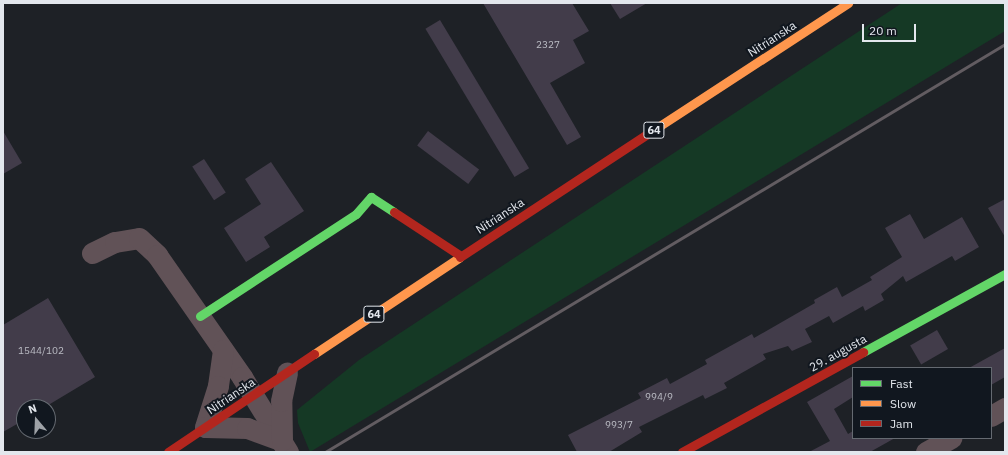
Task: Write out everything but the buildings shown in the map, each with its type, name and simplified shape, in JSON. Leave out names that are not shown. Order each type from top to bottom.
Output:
[{"type":"main road","name":"Nitrianska","points":[[168,452],[461,256],[848,3]]},
{"type":"main road","points":[[200,316],[356,214],[371,197],[461,256]]},
{"type":"main road","name":"29. augusta","points":[[682,452],[1005,274]]},
{"type":"street","points":[[92,253],[115,242],[139,238],[157,255],[253,394],[285,446]]},
{"type":"street","points":[[223,350],[218,386],[205,427],[247,428],[285,446]]},
{"type":"street","points":[[285,446],[281,401],[288,373]]},
{"type":"street","points":[[992,415],[1005,408]]},
{"type":"street","points":[[926,452],[949,439]]},
{"type":"green space","points":[[902,3],[1005,3],[1005,31],[310,452],[298,423],[297,410],[359,360]]},
{"type":"railway","points":[[325,452],[1005,44]]},
{"type":"traffic: fast","points":[[200,316],[356,214],[371,197],[394,212]]},
{"type":"traffic: fast","points":[[863,352],[1005,274]]},
{"type":"traffic: slow","points":[[658,127],[848,3]]},
{"type":"traffic: slow","points":[[314,354],[460,257]]},
{"type":"traffic: jam","points":[[460,257],[658,127]]},
{"type":"traffic: jam","points":[[394,212],[461,256]]},
{"type":"traffic: jam","points":[[682,452],[863,352]]},
{"type":"traffic: jam","points":[[168,452],[314,354]]}]
